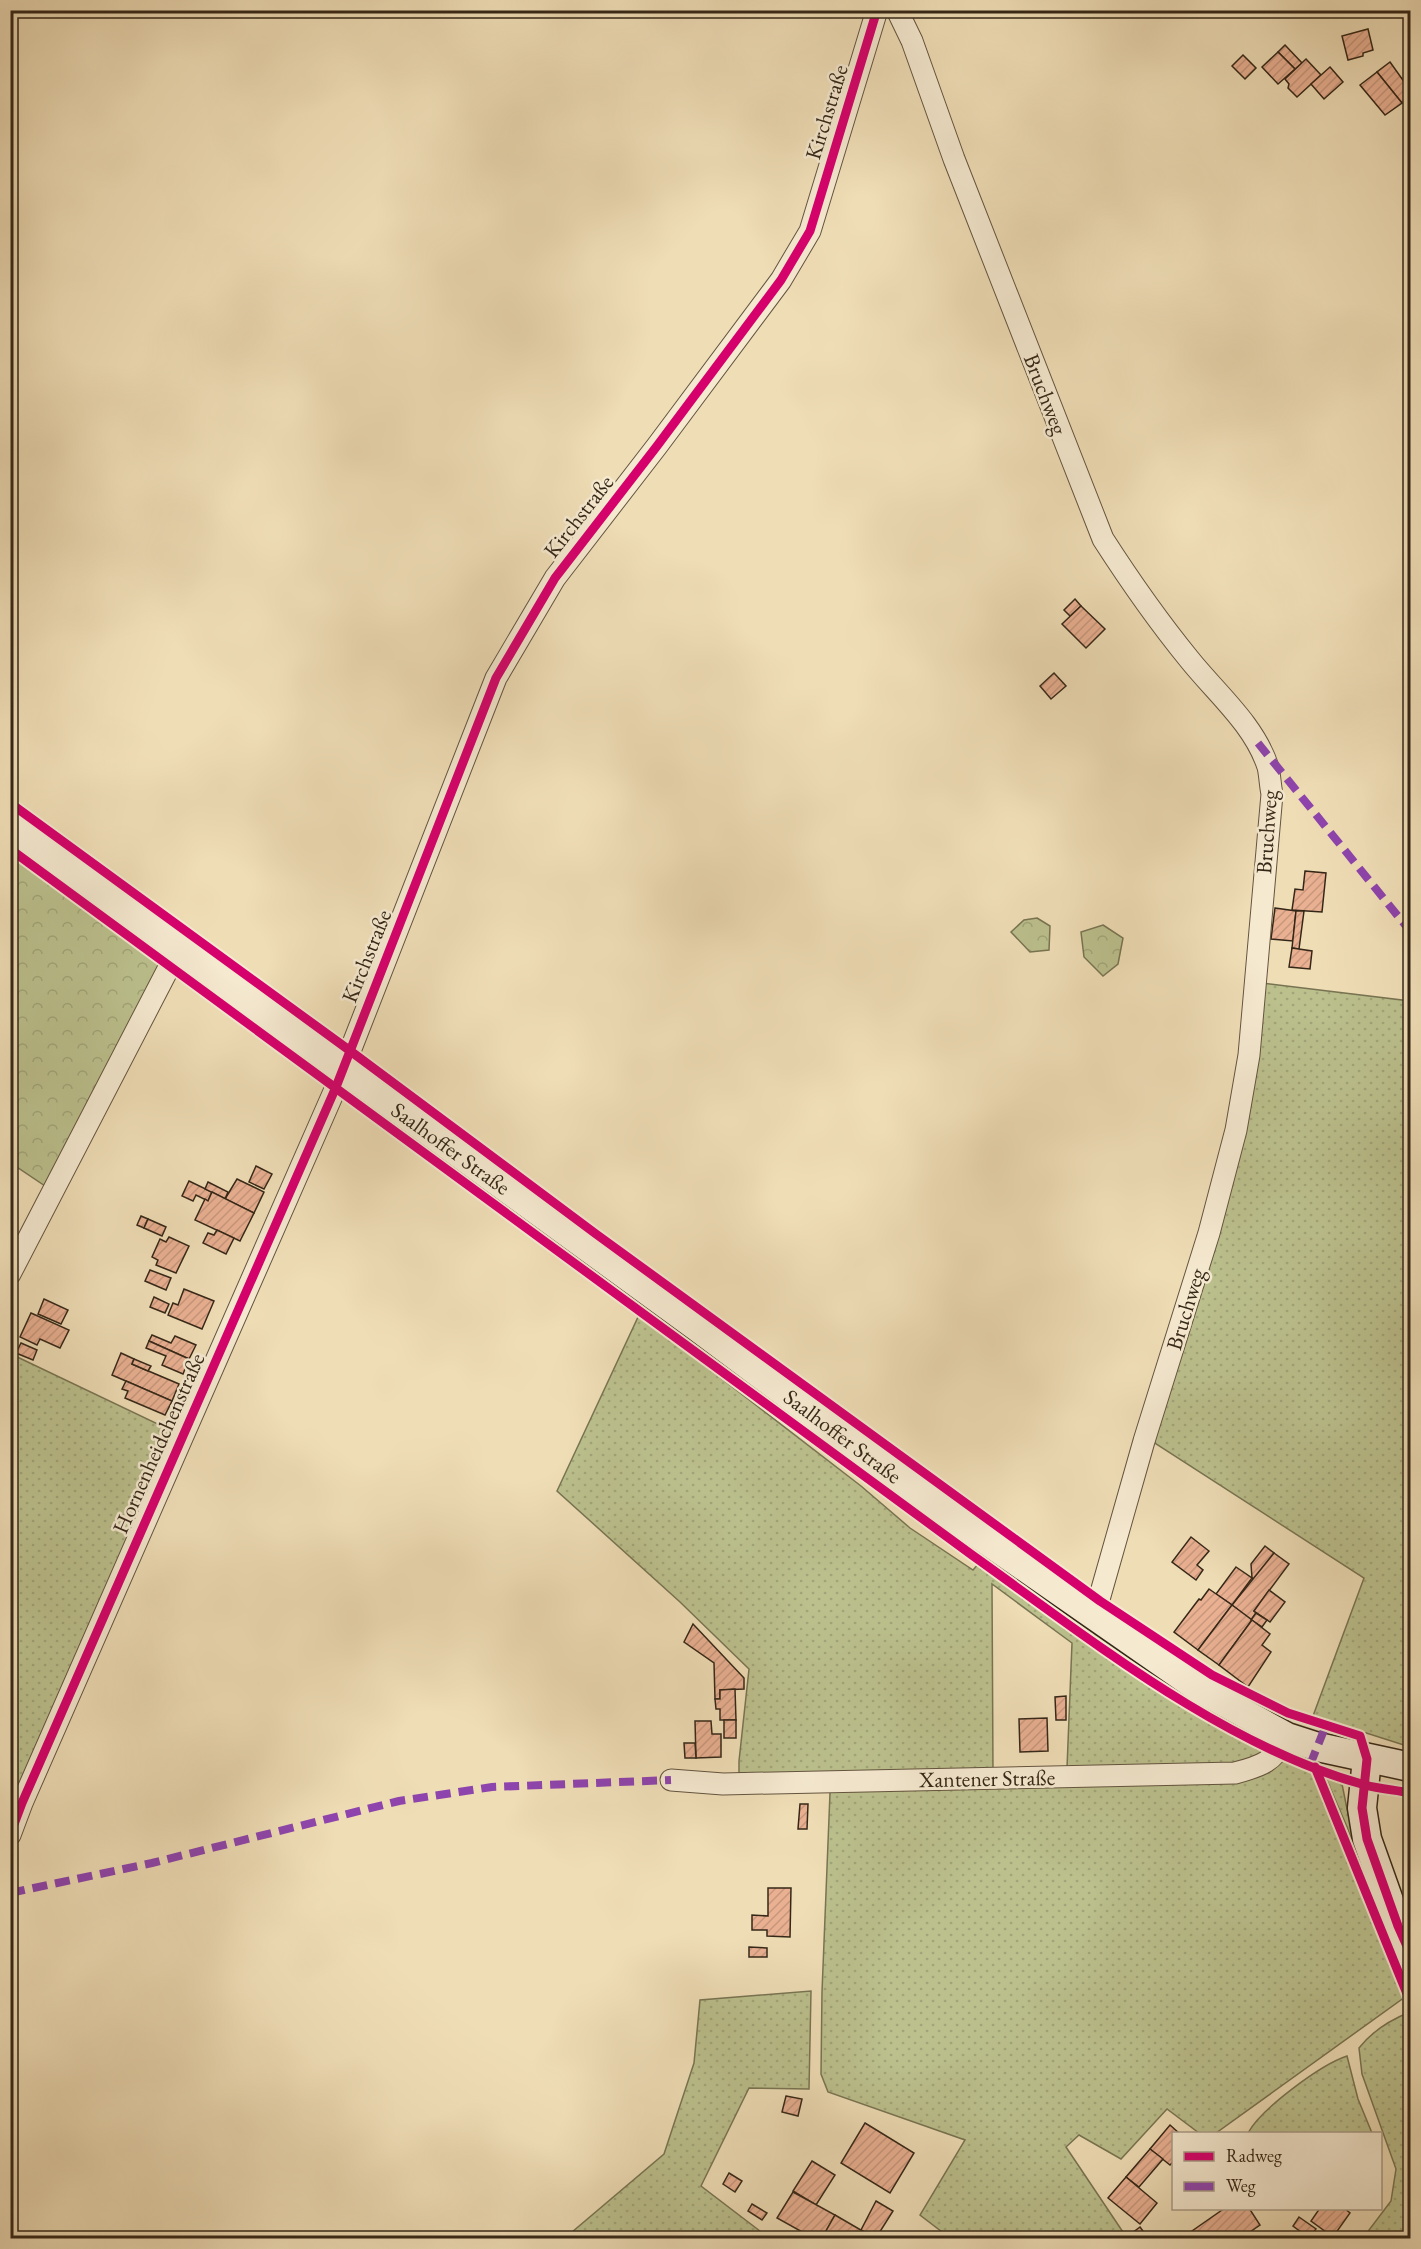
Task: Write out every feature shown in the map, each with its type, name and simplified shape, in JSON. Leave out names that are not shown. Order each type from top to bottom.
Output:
[{"type":"main road","name":"Saalhoffer Straße","points":[[10,826],[697,1327],[951,1517],[1094,1617],[1200,1689],[1287,1737],[1367,1759]]},
{"type":"main road","points":[[1410,1767],[1367,1759],[1362,1808],[1367,1839],[1410,1953]]},
{"type":"street","name":"Kirchstraße","points":[[342,1068],[496,678],[555,578],[781,280],[810,231],[877,10]]},
{"type":"street","name":"Bruchweg","points":[[897,10],[912,41],[954,159],[1103,539],[1136,591],[1189,660],[1237,714],[1258,742],[1268,768],[1272,794],[1249,1054],[1236,1130],[1209,1233],[1144,1441],[1094,1617]]},
{"type":"street","points":[[10,1274],[179,948]]},
{"type":"street","name":"Hornenheidchenstraße","points":[[10,1835],[21,1803],[336,1087],[342,1068]]},
{"type":"street","name":"Xantener Straße","points":[[671,1780],[723,1784],[1234,1773],[1262,1766],[1278,1753],[1287,1737]]},
{"type":"green space","points":[[10,826],[179,948],[54,1192],[11,1163]]},
{"type":"green space","points":[[1037,918],[1050,926],[1049,950],[1030,952],[1011,932],[1024,920]]},
{"type":"green space","points":[[1103,925],[1123,938],[1118,964],[1103,976],[1084,957],[1081,932]]},
{"type":"green space","points":[[1262,983],[1410,1001],[1410,1747],[1313,1716],[1364,1578],[1153,1442]]},
{"type":"green space","points":[[639,1315],[861,1486],[910,1528],[973,1570],[987,1554],[1272,1742],[1256,1763],[1067,1768],[1072,1643],[992,1584],[993,1772],[739,1775],[749,1669],[680,1602],[557,1491]]},
{"type":"green space","points":[[11,1354],[183,1436],[11,1835]]},
{"type":"green space","points":[[1284,1759],[1312,1769],[1337,1825],[1405,1997],[1217,2132],[1198,2132],[1167,2109],[1121,2159],[1079,2135],[1066,2147],[1127,2238],[950,2238],[920,2215],[965,2140],[828,2092],[821,2074],[830,1793],[835,1788],[1066,1783]]},
{"type":"green space","points":[[1325,1776],[1342,1784],[1362,1860],[1410,1981],[1410,1990],[1395,1960],[1347,1827]]},
{"type":"green space","points":[[811,1991],[809,2089],[749,2088],[701,2186],[769,2238],[565,2238],[664,2154],[694,2063],[700,2000]]},
{"type":"green space","points":[[1410,2012],[1410,2238],[1363,2238],[1391,2201],[1396,2169],[1362,2074],[1359,2048],[1382,2026]]},
{"type":"green space","points":[[1347,2056],[1358,2099],[1372,2132],[1249,2132],[1278,2100],[1307,2078]]},
{"type":"building","points":[[1368,29],[1373,50],[1363,53],[1363,56],[1348,60],[1342,36]]},
{"type":"building","points":[[1285,45],[1302,63],[1295,69],[1278,52]]},
{"type":"building","points":[[1278,52],[1295,69],[1278,84],[1262,67]]},
{"type":"building","points":[[1243,55],[1256,68],[1245,79],[1232,66]]},
{"type":"building","points":[[1306,59],[1321,75],[1297,97],[1288,88],[1289,84],[1285,79]]},
{"type":"building","points":[[1390,62],[1410,90],[1410,96],[1402,103],[1377,72]]},
{"type":"building","points":[[1330,67],[1343,82],[1324,99],[1311,84]]},
{"type":"building","points":[[1377,72],[1402,103],[1385,115],[1360,85]]},
{"type":"building","points":[[1075,599],[1081,606],[1070,616],[1064,610]]},
{"type":"building","points":[[1081,606],[1105,629],[1086,648],[1062,624]]},
{"type":"building","points":[[1054,673],[1066,686],[1051,699],[1040,686]]},
{"type":"building","points":[[1305,871],[1326,873],[1322,912],[1292,910],[1295,889],[1303,890]]},
{"type":"building","points":[[1275,908],[1296,911],[1293,941],[1271,939]]},
{"type":"building","points":[[1296,911],[1304,911],[1299,949],[1292,948]]},
{"type":"building","points":[[1292,948],[1312,951],[1310,969],[1289,967]]},
{"type":"building","points":[[256,1166],[272,1174],[264,1189],[249,1182]]},
{"type":"building","points":[[237,1179],[264,1192],[254,1213],[225,1199]]},
{"type":"building","points":[[189,1181],[212,1192],[208,1201],[196,1195],[193,1201],[182,1196]]},
{"type":"building","points":[[208,1182],[228,1192],[225,1199],[205,1189]]},
{"type":"building","points":[[212,1192],[254,1213],[240,1241],[195,1220],[205,1199],[208,1201]]},
{"type":"building","points":[[141,1216],[148,1219],[144,1228],[137,1225]]},
{"type":"building","points":[[148,1219],[166,1227],[162,1236],[144,1228]]},
{"type":"building","points":[[217,1230],[234,1238],[226,1254],[203,1243],[208,1233],[214,1235]]},
{"type":"building","points":[[169,1237],[189,1246],[176,1273],[156,1265],[158,1260],[152,1257],[160,1239],[166,1242]]},
{"type":"building","points":[[150,1270],[171,1278],[166,1290],[145,1281]]},
{"type":"building","points":[[184,1289],[214,1301],[202,1329],[168,1315],[173,1303],[178,1305]]},
{"type":"building","points":[[154,1297],[169,1304],[165,1313],[150,1307]]},
{"type":"building","points":[[44,1299],[68,1310],[61,1324],[38,1314]]},
{"type":"building","points":[[31,1313],[69,1330],[60,1348],[40,1339],[37,1345],[20,1337]]},
{"type":"building","points":[[152,1335],[171,1343],[175,1336],[196,1345],[189,1359],[149,1341]]},
{"type":"building","points":[[149,1341],[189,1359],[183,1374],[162,1365],[166,1356],[146,1348]]},
{"type":"building","points":[[21,1343],[37,1350],[33,1360],[16,1353]]},
{"type":"building","points":[[121,1353],[134,1359],[132,1364],[179,1384],[172,1401],[112,1375]]},
{"type":"building","points":[[134,1359],[151,1366],[148,1371],[132,1364]]},
{"type":"building","points":[[126,1381],[172,1401],[165,1415],[125,1398],[128,1391],[122,1389]]},
{"type":"building","points":[[1191,1537],[1209,1551],[1197,1565],[1203,1570],[1196,1580],[1172,1562]]},
{"type":"building","points":[[1265,1546],[1274,1553],[1254,1580],[1251,1564]]},
{"type":"building","points":[[1274,1553],[1289,1564],[1254,1611],[1256,1613],[1251,1620],[1232,1605]]},
{"type":"building","points":[[1236,1567],[1252,1578],[1232,1605],[1216,1594]]},
{"type":"building","points":[[1209,1589],[1232,1605],[1198,1650],[1174,1632]]},
{"type":"building","points":[[1269,1590],[1285,1602],[1270,1622],[1254,1611]]},
{"type":"building","points":[[1232,1605],[1252,1620],[1219,1665],[1198,1650]]},
{"type":"building","points":[[1256,1613],[1267,1620],[1262,1627],[1251,1620]]},
{"type":"building","points":[[1252,1620],[1270,1634],[1262,1645],[1271,1652],[1248,1687],[1219,1665]]},
{"type":"building","points":[[693,1624],[744,1678],[744,1689],[720,1690],[720,1699],[715,1699],[714,1663],[684,1642]]},
{"type":"building","points":[[735,1689],[736,1720],[720,1720],[720,1709],[716,1709],[715,1699],[720,1699],[720,1690]]},
{"type":"building","points":[[1066,1696],[1066,1720],[1056,1720],[1055,1697]]},
{"type":"building","points":[[1047,1718],[1048,1751],[1020,1752],[1019,1719]]},
{"type":"building","points":[[724,1720],[736,1720],[736,1738],[724,1738]]},
{"type":"building","points":[[695,1721],[711,1721],[712,1734],[721,1734],[721,1757],[696,1758]]},
{"type":"building","points":[[684,1743],[695,1743],[696,1758],[685,1758]]},
{"type":"building","points":[[800,1804],[808,1804],[807,1829],[798,1829]]},
{"type":"building","points":[[768,1888],[791,1888],[790,1937],[767,1936],[767,1930],[752,1930],[752,1915],[768,1916]]},
{"type":"building","points":[[749,1947],[767,1948],[767,1957],[749,1957]]},
{"type":"building","points":[[786,2096],[802,2099],[798,2116],[782,2112]]},
{"type":"building","points":[[865,2123],[914,2153],[890,2193],[841,2163]]},
{"type":"building","points":[[1170,2125],[1178,2132],[1172,2132],[1172,2163],[1170,2165],[1150,2149]]},
{"type":"building","points":[[1150,2149],[1163,2159],[1139,2187],[1126,2177]]},
{"type":"building","points":[[812,2161],[835,2175],[816,2205],[793,2191]]},
{"type":"building","points":[[729,2173],[742,2181],[735,2192],[723,2184]]},
{"type":"building","points":[[1126,2177],[1157,2203],[1140,2224],[1108,2198]]},
{"type":"building","points":[[793,2192],[835,2215],[822,2238],[813,2238],[777,2218]]},
{"type":"building","points":[[876,2201],[893,2211],[874,2238],[861,2230]]},
{"type":"building","points":[[752,2204],[767,2213],[762,2220],[748,2211]]},
{"type":"building","points":[[1222,2210],[1250,2210],[1260,2225],[1241,2238],[1182,2238]]},
{"type":"building","points":[[1319,2210],[1346,2210],[1350,2213],[1333,2237],[1311,2221]]},
{"type":"building","points":[[835,2215],[866,2233],[862,2238],[822,2238]]},
{"type":"building","points":[[1299,2217],[1316,2229],[1309,2238],[1293,2226]]},
{"type":"building","points":[[1140,2227],[1148,2238],[1128,2236]]},
{"type":"marked path","points":[[1258,743],[1410,931]]},
{"type":"marked path","points":[[1310,1765],[1326,1725]]},
{"type":"marked path","points":[[10,1893],[152,1863],[399,1801],[492,1787],[671,1780]]},
{"type":"cycle path","points":[[10,1835],[336,1087],[496,678],[555,578],[781,280],[810,231],[877,10]]},
{"type":"cycle path","points":[[10,803],[1100,1601],[1212,1675],[1288,1713],[1360,1736],[1367,1759],[1362,1808],[1367,1839],[1410,1953]]},
{"type":"cycle path","points":[[10,849],[1111,1655],[1210,1718],[1261,1745],[1313,1768],[1365,1785],[1410,1793]]},
{"type":"cycle path","points":[[1315,1767],[1410,2001]]}]
